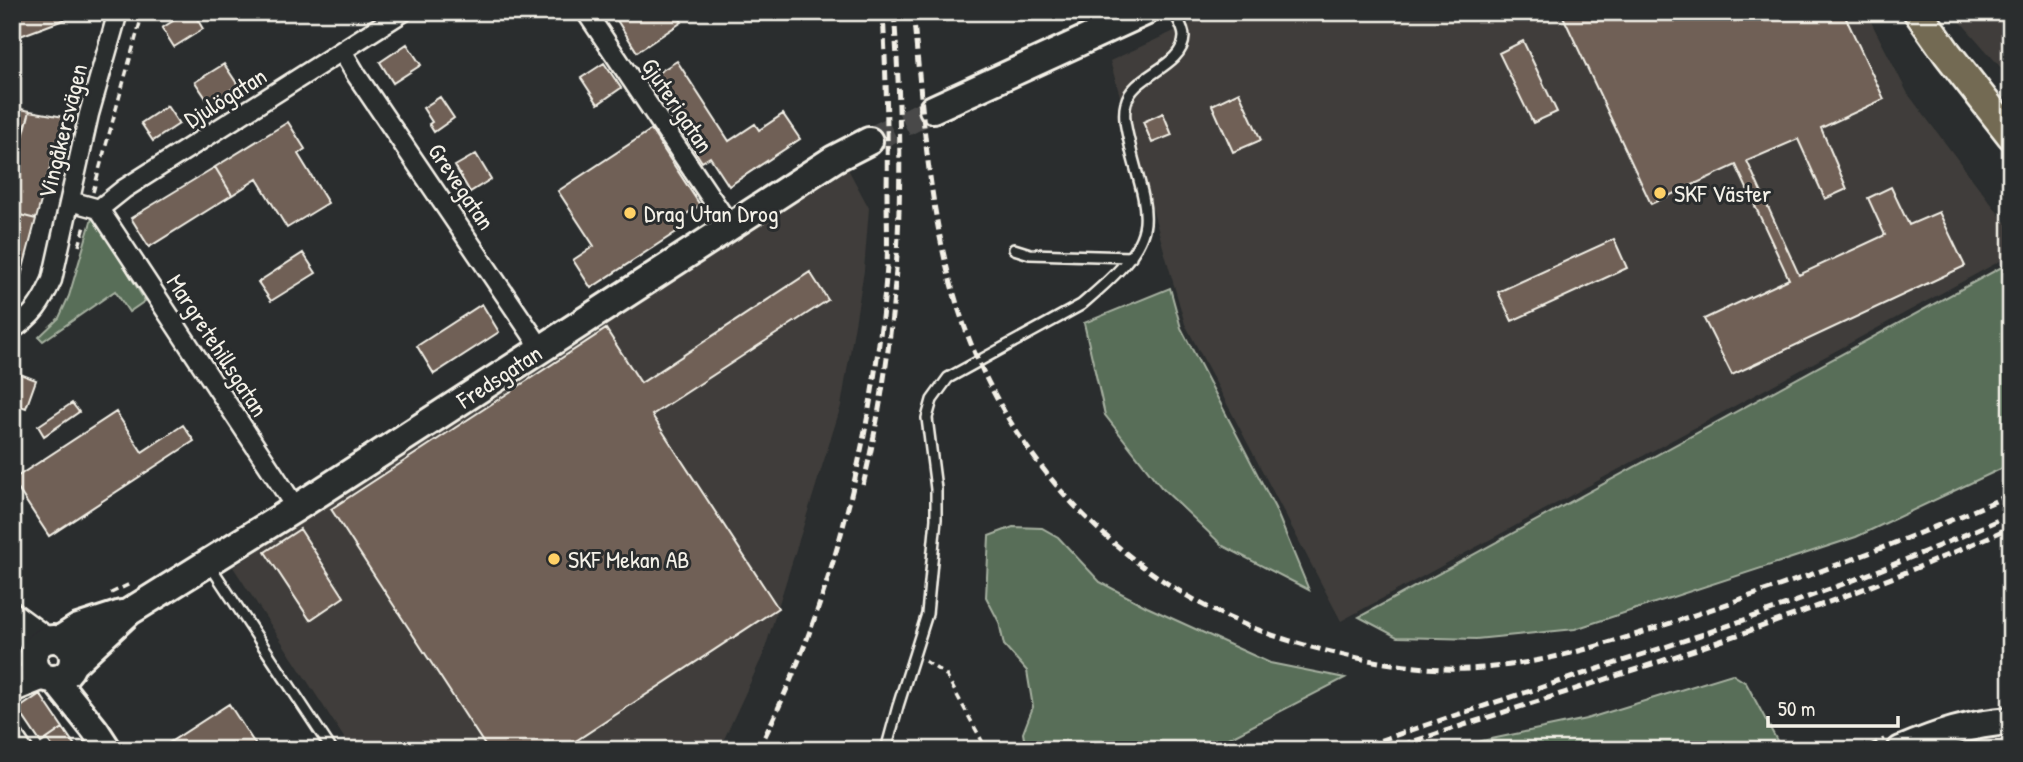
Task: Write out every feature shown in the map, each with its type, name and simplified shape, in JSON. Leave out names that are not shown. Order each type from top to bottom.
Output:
[{"type":"main road","points":[[1918,12],[1974,90],[2011,135]]},
{"type":"street","name":"Vingåkersvägen","points":[[12,330],[41,305],[52,280],[89,114],[118,12]]},
{"type":"street","name":"Djulögatan","points":[[99,209],[124,189],[403,12]]},
{"type":"street","name":"Gjuterigatan","points":[[586,12],[730,226]]},
{"type":"street","points":[[933,109],[1144,12]]},
{"type":"street","name":"Grevegatan","points":[[342,51],[541,348]]},
{"type":"street","name":"Fredsgatan","points":[[12,693],[53,662],[78,628],[129,612],[296,508],[834,159],[869,141]]},
{"type":"street","points":[[70,201],[99,209]]},
{"type":"street","name":"Margretehillsgatan","points":[[99,209],[296,508]]},
{"type":"street","points":[[12,613],[53,662],[102,740]]},
{"type":"street","name":"Fredsgatan","points":[[12,684],[53,662]]},
{"type":"street","points":[[1901,750],[1954,729],[2011,721]]},
{"type":"lane","points":[[887,750],[927,614],[935,550],[936,489],[928,418],[932,400],[948,378],[1081,305],[1131,257],[1142,241],[1145,221],[1141,187],[1126,126],[1126,99],[1137,85],[1172,58],[1179,49],[1184,35],[1174,12]]},
{"type":"lane","points":[[1014,249],[1030,254],[1131,257]]},
{"type":"lane","points":[[208,563],[331,750]]},
{"type":"lane","points":[[12,726],[28,750]]},
{"type":"path","points":[[915,654],[946,674],[987,750]]},
{"type":"shaded area","points":[[1215,12],[1866,12],[1908,94],[2011,230],[2011,255],[1341,621],[1185,324],[1110,61]]},
{"type":"shaded area","points":[[1953,12],[2011,12],[2011,79],[1959,20]]},
{"type":"shaded area","points":[[848,169],[869,208],[864,271],[841,406],[763,655],[719,750],[352,750],[233,567]]},
{"type":"green space","points":[[92,218],[96,218],[145,301],[129,312],[115,291],[43,341],[39,337],[59,318],[69,296]]},
{"type":"green space","points":[[2011,262],[2011,464],[1856,537],[1575,629],[1476,639],[1397,637],[1359,617]]},
{"type":"green space","points":[[1170,288],[1181,328],[1275,508],[1309,590],[1223,546],[1161,487],[1105,415],[1084,323]]},
{"type":"green space","points":[[1013,527],[1042,528],[1058,537],[1100,582],[1147,607],[1270,663],[1345,678],[1206,750],[1026,750],[1023,733],[1033,707],[1027,671],[1004,645],[999,622],[986,597],[989,536]]},
{"type":"green space","points":[[1732,674],[1746,683],[1782,750],[1454,750],[1482,741],[1586,719]]},
{"type":"building","points":[[12,12],[85,12],[12,39]]},
{"type":"building","points":[[187,12],[193,12],[203,29],[174,47],[162,28]]},
{"type":"building","points":[[275,12],[290,12],[280,19]]},
{"type":"building","points":[[623,12],[675,12],[682,22],[637,52],[615,17]]},
{"type":"building","name":"SKF Väster","points":[[1561,12],[1843,12],[1884,99],[1821,128],[1847,189],[1825,199],[1798,139],[1747,161],[1799,275],[1885,235],[1868,198],[1891,187],[1909,225],[1939,212],[1965,266],[1732,375],[1704,319],[1789,279],[1736,165],[1651,204]]},
{"type":"building","points":[[1523,41],[1557,112],[1533,123],[1499,53]]},
{"type":"building","points":[[407,44],[421,65],[393,83],[380,62]]},
{"type":"building","points":[[677,61],[729,141],[755,124],[759,130],[783,114],[800,139],[729,186],[710,157],[702,162],[648,79]]},
{"type":"building","points":[[604,63],[621,88],[598,104],[581,78]]},
{"type":"building","points":[[224,64],[238,85],[210,104],[195,82]]},
{"type":"building","points":[[1239,92],[1261,140],[1233,152],[1212,105]]},
{"type":"building","points":[[440,97],[454,118],[434,132],[429,124],[432,122],[423,108]]},
{"type":"building","points":[[167,106],[179,124],[153,141],[141,123]]},
{"type":"building","points":[[12,107],[30,111],[20,146],[12,144]]},
{"type":"building","points":[[30,111],[64,117],[36,219],[12,213],[12,178]]},
{"type":"building","points":[[1163,113],[1172,135],[1152,143],[1143,122]]},
{"type":"building","points":[[288,122],[305,149],[298,154],[328,203],[287,228],[257,179],[232,195],[215,167]]},
{"type":"building","name":"Drag Utan Drog","points":[[651,130],[700,205],[676,221],[681,229],[591,288],[573,260],[594,246],[558,191]]},
{"type":"building","points":[[476,154],[491,179],[470,192],[455,166]]},
{"type":"building","points":[[215,167],[232,195],[149,247],[131,218]]},
{"type":"building","points":[[12,213],[36,219],[16,295],[12,295]]},
{"type":"building","points":[[1614,239],[1627,268],[1512,321],[1498,292]]},
{"type":"building","points":[[303,253],[316,273],[271,301],[258,282]]},
{"type":"building","name":"SKF Mekan AB","points":[[810,272],[828,300],[652,415],[778,608],[562,750],[488,750],[331,509],[606,329],[641,383]]},
{"type":"building","points":[[482,304],[499,332],[434,374],[417,346]]},
{"type":"building","points":[[15,372],[36,380],[26,408],[12,403],[12,379]]},
{"type":"building","points":[[72,403],[79,412],[44,436],[38,426]]},
{"type":"building","points":[[116,412],[142,452],[183,425],[194,441],[49,536],[12,480]]},
{"type":"building","points":[[300,529],[344,597],[310,620],[265,552]]},
{"type":"building","points":[[40,694],[63,728],[41,743],[18,709]]},
{"type":"building","points":[[229,704],[257,747],[253,750],[158,750]]},
{"type":"building","points":[[63,728],[78,750],[55,750],[47,739]]},
{"type":"tunnel","points":[[869,141],[933,109]]},
{"type":"railway","points":[[758,750],[785,694],[829,576],[861,453],[872,391],[887,266],[887,124],[883,12]]},
{"type":"railway","points":[[863,485],[886,368],[897,250],[900,131],[894,12]]},
{"type":"railway","points":[[913,12],[924,131],[942,248],[964,325],[982,370],[1031,453],[1061,491],[1095,526],[1132,558],[1171,586],[1229,618],[1294,642],[1378,662],[1448,669],[1511,665],[1593,647],[1739,600],[1895,543],[2011,494]]},
{"type":"railway","points":[[1352,750],[1768,612],[1850,582],[2011,514]]},
{"type":"railway","points":[[1387,750],[1781,620],[1935,560],[2011,527]]},
{"type":"place","name":"SKF Väster","points":[[1660,193]]},
{"type":"place","name":"Drag Utan Drog","points":[[630,213]]},
{"type":"place","name":"SKF Mekan AB","points":[[554,559]]}]
